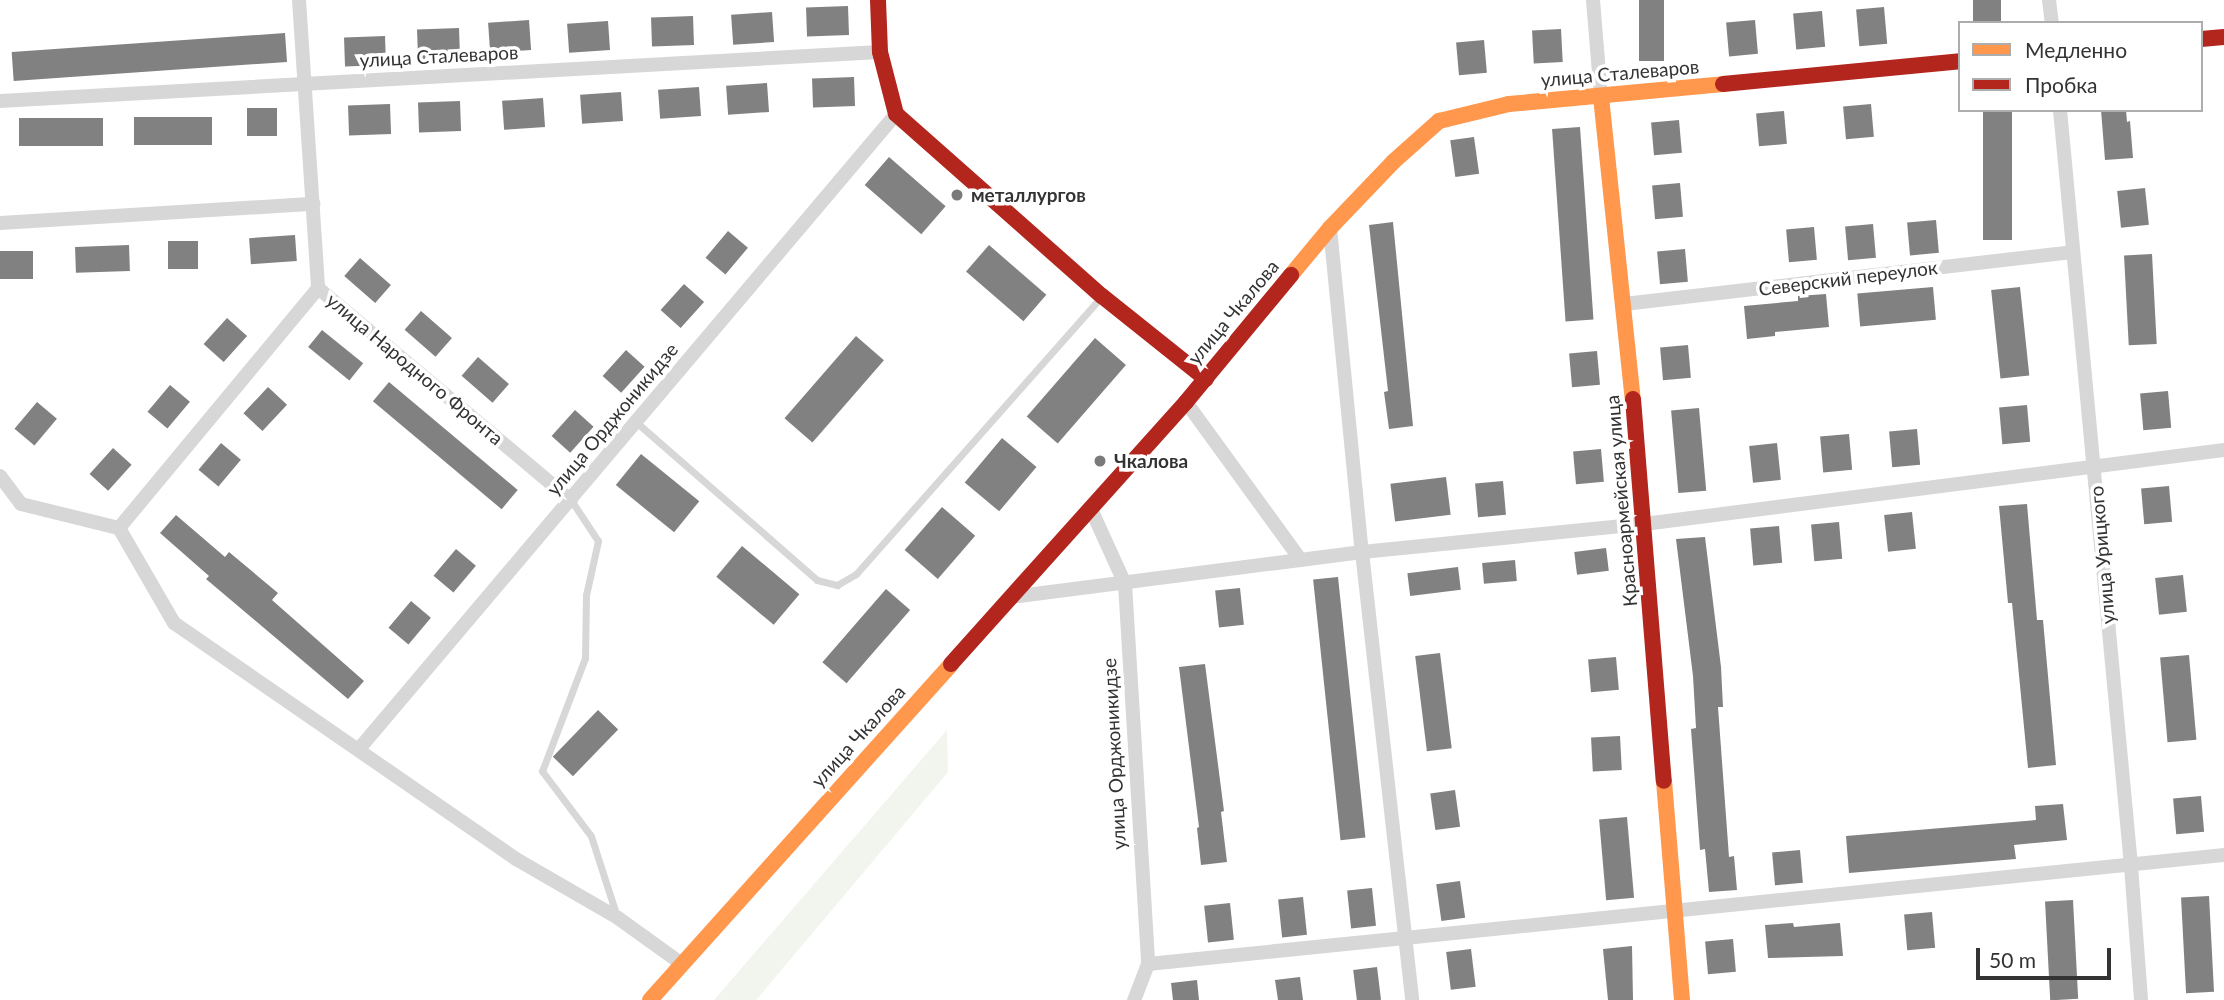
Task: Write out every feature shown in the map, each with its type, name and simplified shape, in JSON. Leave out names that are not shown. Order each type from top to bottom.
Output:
[{"type":"main road","points":[[877,0],[880,52],[896,114],[1102,296],[1206,379]]},
{"type":"main road","points":[[2203,39],[2224,37]]},
{"type":"main road","name":"улица Сталеваров","points":[[1330,228],[1393,162],[1439,121],[1509,104],[1958,61]]},
{"type":"main road","name":"Красноармейская улица","points":[[1601,97],[1625,304],[1682,1000]]},
{"type":"main road","name":"улица Чкалова","points":[[650,1000],[1186,402],[1330,228]]},
{"type":"street","name":"улица Народного Фронта","points":[[299,0],[318,288],[571,500]]},
{"type":"street","name":"Красноармейская улица","points":[[1593,0],[1601,97]]},
{"type":"street","points":[[2049,0],[2052,21]]},
{"type":"street","name":"улица Сталеваров","points":[[0,101],[880,52]]},
{"type":"street","name":"улица Урицкого","points":[[2060,112],[2071,252],[2131,866],[2141,1000]]},
{"type":"street","name":"улица Орджоникидзе","points":[[359,749],[896,114]]},
{"type":"street","points":[[0,223],[313,204]]},
{"type":"street","points":[[1330,228],[1362,552],[1412,1000]]},
{"type":"street","name":"Северский переулок","points":[[1625,304],[2071,252]]},
{"type":"street","points":[[119,528],[318,288]]},
{"type":"street","points":[[1186,402],[1301,560]]},
{"type":"street","points":[[1009,598],[1362,552],[1644,524],[2094,469],[2224,450]]},
{"type":"street","points":[[0,476],[22,504],[119,528],[174,623],[516,859],[618,918],[682,964]]},
{"type":"street","name":"улица Орджоникидзе","points":[[1091,509],[1125,584],[1148,964],[1134,1000]]},
{"type":"street","points":[[1148,964],[1405,941],[2224,855]]},
{"type":"lane","points":[[636,422],[817,580],[837,585],[856,574],[1102,296]]},
{"type":"lane","points":[[571,500],[598,541],[586,595],[585,658],[542,771],[591,836],[618,918]]},
{"type":"shaded area","points":[[947,730],[948,772],[756,1000],[714,1000]]},
{"type":"building","points":[[1639,0],[1664,0],[1664,61],[1639,61]]},
{"type":"building","points":[[1973,0],[2001,0],[2001,21],[1973,21]]},
{"type":"building","points":[[848,6],[849,35],[807,36],[806,7]]},
{"type":"building","points":[[1884,7],[1887,44],[1859,46],[1856,9]]},
{"type":"building","points":[[1822,11],[1825,47],[1796,49],[1793,14]]},
{"type":"building","points":[[772,12],[774,42],[733,45],[731,15]]},
{"type":"building","points":[[693,16],[694,45],[652,46],[651,17]]},
{"type":"building","points":[[529,20],[531,50],[490,53],[488,23]]},
{"type":"building","points":[[1755,20],[1758,54],[1729,56],[1726,23]]},
{"type":"building","points":[[608,21],[610,50],[569,53],[567,24]]},
{"type":"building","points":[[459,28],[460,58],[418,59],[417,29]]},
{"type":"building","points":[[1561,29],[1563,62],[1534,63],[1532,31]]},
{"type":"building","points":[[285,33],[287,62],[14,81],[12,52]]},
{"type":"building","points":[[385,36],[386,65],[345,66],[344,37]]},
{"type":"building","points":[[1484,40],[1487,73],[1459,75],[1456,42]]},
{"type":"building","points":[[854,77],[855,106],[813,107],[812,78]]},
{"type":"building","points":[[767,83],[769,112],[728,115],[726,86]]},
{"type":"building","points":[[699,87],[701,116],[660,119],[658,90]]},
{"type":"building","points":[[621,92],[623,121],[582,124],[580,95]]},
{"type":"building","points":[[543,98],[545,127],[504,130],[502,101]]},
{"type":"building","points":[[460,101],[461,131],[419,132],[418,102]]},
{"type":"building","points":[[390,104],[391,134],[349,135],[348,105]]},
{"type":"building","points":[[1871,104],[1874,137],[1846,139],[1843,106]]},
{"type":"building","points":[[247,108],[277,108],[277,136],[247,136]]},
{"type":"building","points":[[1784,111],[1787,144],[1759,146],[1756,113]]},
{"type":"building","points":[[1983,112],[2012,112],[2012,240],[1983,240]]},
{"type":"building","points":[[2101,112],[2126,112],[2127,122],[2130,121],[2133,158],[2105,160]]},
{"type":"building","points":[[134,117],[212,117],[212,145],[134,145]]},
{"type":"building","points":[[19,118],[103,118],[103,146],[19,146]]},
{"type":"building","points":[[1679,120],[1682,153],[1654,155],[1651,122]]},
{"type":"building","points":[[1580,127],[1593,320],[1566,321],[1552,129]]},
{"type":"building","points":[[1474,137],[1479,174],[1455,177],[1450,140]]},
{"type":"building","points":[[889,157],[946,206],[921,234],[865,185]]},
{"type":"building","points":[[1680,183],[1683,217],[1655,219],[1652,185]]},
{"type":"building","points":[[2145,188],[2149,225],[2121,228],[2117,191]]},
{"type":"building","points":[[1936,220],[1939,253],[1910,255],[1907,223]]},
{"type":"building","points":[[1393,222],[1413,426],[1389,429],[1384,392],[1388,391],[1369,225]]},
{"type":"building","points":[[1873,224],[1876,258],[1848,260],[1845,226]]},
{"type":"building","points":[[1814,227],[1817,260],[1789,262],[1786,229]]},
{"type":"building","points":[[728,231],[748,248],[725,275],[706,258]]},
{"type":"building","points":[[295,235],[297,261],[251,264],[249,238]]},
{"type":"building","points":[[168,241],[198,241],[198,269],[168,269]]},
{"type":"building","points":[[129,245],[130,271],[76,273],[75,247]]},
{"type":"building","points":[[989,245],[1046,295],[1023,321],[966,271]]},
{"type":"building","points":[[1685,249],[1688,282],[1660,284],[1657,251]]},
{"type":"building","points":[[0,251],[33,251],[33,279],[0,279]]},
{"type":"building","points":[[2152,254],[2157,344],[2129,345],[2124,255]]},
{"type":"building","points":[[360,258],[391,285],[375,303],[344,276]]},
{"type":"building","points":[[684,284],[704,302],[681,328],[661,310]]},
{"type":"building","points":[[1933,287],[1936,320],[1860,326],[1857,294]]},
{"type":"building","points":[[2020,287],[2029,376],[2000,379],[1991,290]]},
{"type":"building","points":[[1826,294],[1829,327],[1775,332],[1775,336],[1747,339],[1744,306],[1798,301],[1798,296]]},
{"type":"building","points":[[421,311],[452,338],[436,357],[405,330]]},
{"type":"building","points":[[227,318],[247,336],[224,362],[204,344]]},
{"type":"building","points":[[322,330],[363,363],[349,380],[308,347]]},
{"type":"building","points":[[856,336],[884,360],[812,443],[784,418]]},
{"type":"building","points":[[1095,338],[1126,365],[1058,443],[1027,416]]},
{"type":"building","points":[[1688,345],[1691,378],[1663,380],[1660,347]]},
{"type":"building","points":[[626,350],[645,367],[621,393],[603,376]]},
{"type":"building","points":[[1597,351],[1600,385],[1572,387],[1569,353]]},
{"type":"building","points":[[478,357],[509,384],[493,403],[462,376]]},
{"type":"building","points":[[389,382],[518,490],[502,509],[373,401]]},
{"type":"building","points":[[170,385],[190,402],[167,429],[148,412]]},
{"type":"building","points":[[268,387],[287,405],[262,431],[243,413]]},
{"type":"building","points":[[2168,391],[2171,428],[2143,430],[2140,393]]},
{"type":"building","points":[[37,402],[57,419],[34,446],[15,429]]},
{"type":"building","points":[[2027,405],[2030,442],[2002,444],[1999,407]]},
{"type":"building","points":[[1699,408],[1706,491],[1678,493],[1671,410]]},
{"type":"building","points":[[575,410],[594,427],[570,453],[552,436]]},
{"type":"building","points":[[1917,429],[1920,465],[1892,467],[1889,431]]},
{"type":"building","points":[[1849,434],[1852,470],[1823,472],[1820,437]]},
{"type":"building","points":[[1002,438],[1036,467],[999,511],[965,482]]},
{"type":"building","points":[[221,443],[241,460],[218,487],[199,470]]},
{"type":"building","points":[[1777,443],[1781,480],[1753,483],[1749,446]]},
{"type":"building","points":[[113,448],[132,465],[108,491],[90,474]]},
{"type":"building","points":[[1601,449],[1604,482],[1576,484],[1573,451]]},
{"type":"building","points":[[641,454],[699,501],[674,532],[616,485]]},
{"type":"building","points":[[1446,477],[1451,515],[1395,522],[1390,484]]},
{"type":"building","points":[[1503,481],[1506,515],[1478,517],[1475,483]]},
{"type":"building","points":[[2169,486],[2172,522],[2144,524],[2141,488]]},
{"type":"building","points":[[2027,504],[2037,620],[2043,620],[2056,765],[2028,768],[2012,603],[2008,603],[1999,506]]},
{"type":"building","points":[[942,507],[975,536],[938,579],[905,550]]},
{"type":"building","points":[[1912,512],[1916,549],[1888,552],[1884,515]]},
{"type":"building","points":[[176,515],[225,557],[229,552],[278,593],[272,600],[364,681],[348,699],[206,579],[209,576],[160,533]]},
{"type":"building","points":[[1839,522],[1842,559],[1814,561],[1811,524]]},
{"type":"building","points":[[1779,526],[1782,563],[1753,565],[1750,529]]},
{"type":"building","points":[[1705,537],[1721,667],[1723,707],[1718,707],[1729,857],[1734,856],[1737,890],[1709,892],[1705,849],[1700,850],[1691,729],[1696,728],[1693,676],[1676,539]]},
{"type":"building","points":[[742,546],[799,594],[774,625],[716,577]]},
{"type":"building","points":[[1606,548],[1609,571],[1577,575],[1574,552]]},
{"type":"building","points":[[456,549],[476,566],[453,593],[434,576]]},
{"type":"building","points":[[1515,560],[1517,581],[1484,584],[1482,563]]},
{"type":"building","points":[[1458,567],[1461,590],[1410,596],[1407,573]]},
{"type":"building","points":[[2183,575],[2187,612],[2159,615],[2155,578]]},
{"type":"building","points":[[1338,577],[1365,838],[1341,840],[1313,580]]},
{"type":"building","points":[[1240,588],[1244,625],[1219,627],[1215,591]]},
{"type":"building","points":[[886,589],[910,610],[847,683],[822,662]]},
{"type":"building","points":[[411,601],[431,618],[408,645],[389,628]]},
{"type":"building","points":[[1440,653],[1452,748],[1427,751],[1415,656]]},
{"type":"building","points":[[2189,655],[2196,740],[2168,742],[2160,658]]},
{"type":"building","points":[[1616,657],[1619,690],[1591,692],[1588,659]]},
{"type":"building","points":[[1205,664],[1224,811],[1221,812],[1227,862],[1201,865],[1199,827],[1179,667]]},
{"type":"building","points":[[598,710],[618,729],[573,776],[553,757]]},
{"type":"building","points":[[1620,736],[1622,770],[1593,771],[1591,738]]},
{"type":"building","points":[[1455,790],[1460,827],[1435,830],[1430,793]]},
{"type":"building","points":[[2201,796],[2204,832],[2176,834],[2173,798]]},
{"type":"building","points":[[2063,804],[2067,840],[2014,845],[2016,859],[1849,873],[1846,836],[2036,820],[2035,806]]},
{"type":"building","points":[[1627,817],[1634,898],[1606,900],[1599,819]]},
{"type":"building","points":[[1800,850],[1803,883],[1775,885],[1772,852]]},
{"type":"building","points":[[1460,881],[1465,918],[1441,921],[1436,884]]},
{"type":"building","points":[[1372,888],[1376,926],[1351,928],[1347,891]]},
{"type":"building","points":[[2209,896],[2214,992],[2186,993],[2181,897]]},
{"type":"building","points":[[1303,897],[1307,935],[1282,937],[1278,900]]},
{"type":"building","points":[[2073,900],[2078,999],[2050,1000],[2045,901]]},
{"type":"building","points":[[1230,903],[1234,940],[1208,943],[1204,906]]},
{"type":"building","points":[[1932,912],[1935,948],[1907,950],[1904,914]]},
{"type":"building","points":[[1793,923],[1794,927],[1840,923],[1843,956],[1768,958],[1765,925]]},
{"type":"building","points":[[1733,939],[1736,972],[1708,974],[1705,941]]},
{"type":"building","points":[[1632,946],[1633,1000],[1608,1000],[1603,949]]},
{"type":"building","points":[[1471,949],[1476,987],[1451,990],[1446,952]]},
{"type":"building","points":[[1377,967],[1381,1000],[1357,1000],[1353,970]]},
{"type":"building","points":[[1300,977],[1303,1000],[1278,1000],[1275,980]]},
{"type":"building","points":[[1197,980],[1199,1000],[1173,1000],[1171,983]]},
{"type":"traffic: slow","points":[[1291,275],[1330,228],[1393,162],[1439,121],[1509,104],[1723,84]]},
{"type":"traffic: slow","points":[[1601,97],[1633,399]]},
{"type":"traffic: slow","points":[[650,1000],[951,664]]},
{"type":"traffic: slow","points":[[1664,781],[1682,1000]]},
{"type":"traffic: jam","points":[[878,0],[880,52],[896,114],[1102,296],[1206,379]]},
{"type":"traffic: jam","points":[[2203,39],[2224,37]]},
{"type":"traffic: jam","points":[[1723,84],[1958,61]]},
{"type":"traffic: jam","points":[[951,664],[1186,402],[1291,275]]},
{"type":"traffic: jam","points":[[1633,399],[1664,781]]},
{"type":"place","name":"металлургов","points":[[957,195]]},
{"type":"place","name":"Чкалова","points":[[1100,461]]}]
